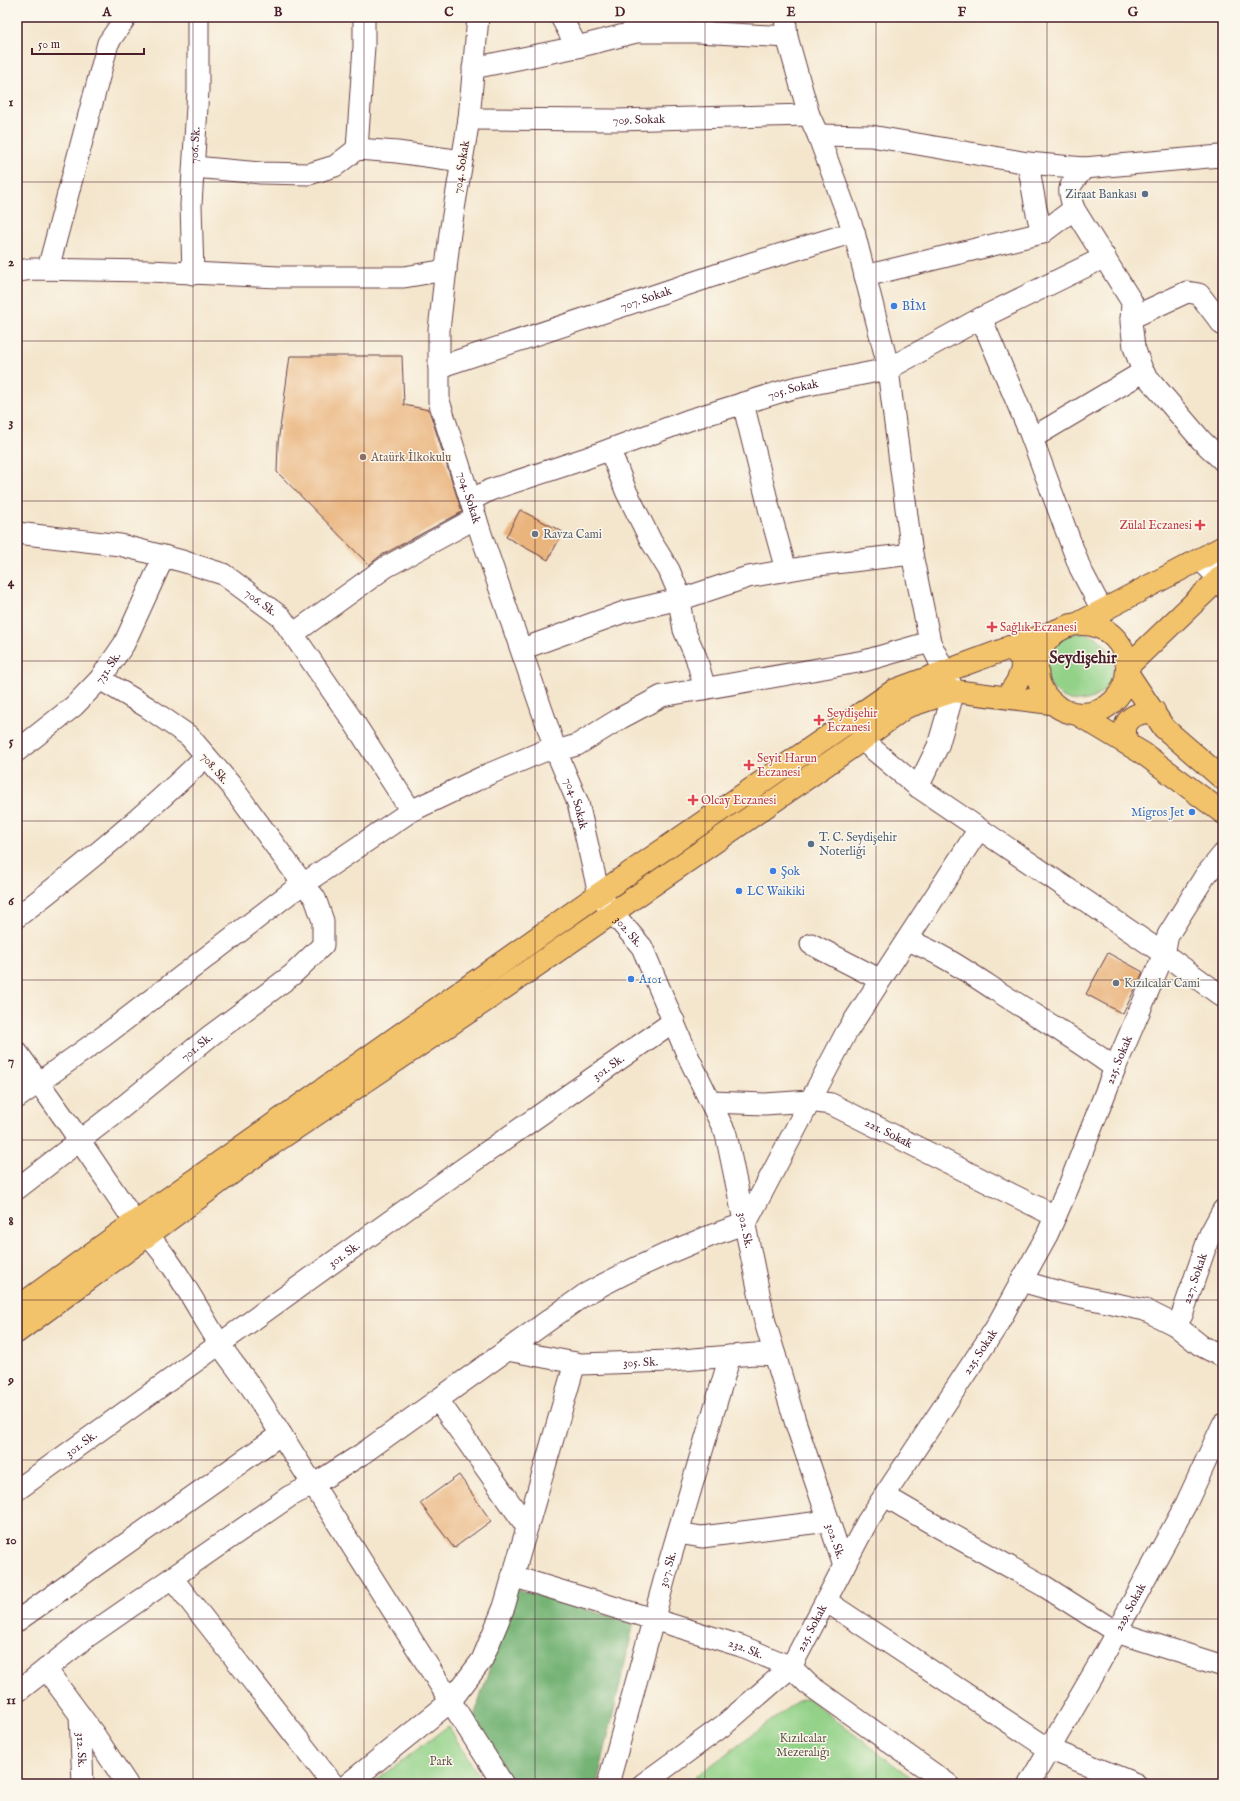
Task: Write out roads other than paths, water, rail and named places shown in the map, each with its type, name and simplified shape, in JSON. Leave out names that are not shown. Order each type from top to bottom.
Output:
[{"type":"main road","points":[[17,1332],[142,1228],[600,894],[895,690],[945,670],[1070,626],[1103,612],[1223,547]]},
{"type":"main road","points":[[1079,715],[1093,714],[1106,708],[1117,699],[1124,688],[1128,670],[1221,579]]},
{"type":"main road","points":[[1223,779],[1164,728],[1128,670],[1124,651],[1117,639],[1105,630],[1092,624],[1070,626],[1051,636],[1042,648],[1037,662],[1037,677],[1042,691],[1051,703],[1064,711],[1079,715],[1144,754],[1223,813]]},
{"type":"main road","points":[[1006,697],[1016,684],[1022,664],[1019,656],[1009,647]]},
{"type":"main road","points":[[17,1308],[266,1148],[485,1001],[862,740],[906,707],[954,691],[1051,703]]},
{"type":"main road","points":[[1128,744],[1124,731],[1129,721],[1140,713],[1154,711]]},
{"type":"street","points":[[48,269],[108,43],[126,17]]},
{"type":"street","name":"706. Sk.","points":[[193,274],[191,205],[198,90],[198,17]]},
{"type":"street","points":[[357,150],[364,17]]},
{"type":"street","name":"704. Sokak","points":[[478,17],[469,119],[446,270],[439,330],[440,401],[473,509],[556,751],[578,804],[600,894],[612,912]]},
{"type":"street","points":[[561,17],[577,47]]},
{"type":"street","points":[[474,68],[577,47],[636,32],[697,32],[786,27],[809,115],[818,135],[854,232],[888,369],[912,554],[930,642],[954,691],[938,746],[918,787]]},
{"type":"street","name":"709. Sokak","points":[[469,119],[617,120],[809,115]]},
{"type":"street","points":[[818,135],[870,136],[1028,162],[1084,168],[1222,158]]},
{"type":"street","points":[[194,167],[261,173],[309,174],[335,166],[357,150],[397,152],[462,161]]},
{"type":"street","points":[[1028,162],[1036,209],[1042,233]]},
{"type":"street","points":[[1084,168],[1071,185],[1069,192],[1074,210],[1132,302],[1131,318],[1134,347],[1143,372],[1201,440],[1223,461]]},
{"type":"street","points":[[865,276],[1042,233],[1074,210]]},
{"type":"street","name":"707. Sokak","points":[[439,367],[755,262],[854,232]]},
{"type":"street","name":"705. Sokak","points":[[293,634],[386,567],[473,509],[490,490],[610,450],[689,420],[743,403],[793,388],[888,369],[982,318],[1105,257]]},
{"type":"street","points":[[17,270],[48,269],[279,277],[404,277],[446,270]]},
{"type":"street","points":[[1131,318],[1187,292],[1199,294],[1223,325]]},
{"type":"street","points":[[982,318],[1032,438],[1080,568],[1103,612]]},
{"type":"street","points":[[1032,438],[1143,372]]},
{"type":"street","points":[[743,403],[786,570]]},
{"type":"street","points":[[610,450],[626,491],[651,541],[669,570],[679,599],[684,630],[696,657],[705,689]]},
{"type":"street","name":"706. Sk.","points":[[17,533],[120,545],[164,556],[223,574],[282,617],[411,811]]},
{"type":"street","points":[[522,649],[624,612],[679,599],[748,577],[818,565],[912,554]]},
{"type":"street","name":"731. Sk.","points":[[17,751],[74,706],[100,679],[124,644],[164,556]]},
{"type":"street","points":[[1200,560],[1221,579]]},
{"type":"street","points":[[17,1098],[104,1036],[304,884],[411,811],[489,774],[544,751],[556,751],[577,745],[621,718],[662,696],[864,661],[930,642]]},
{"type":"street","name":"708. Sk.","points":[[100,679],[147,707],[189,736],[230,784],[304,884]]},
{"type":"street","points":[[862,740],[918,787],[1164,954],[1223,998]]},
{"type":"street","points":[[17,917],[67,878],[184,778],[206,756]]},
{"type":"street","points":[[17,1692],[88,1636],[290,1496],[313,1485],[362,1454],[584,1294],[617,1277],[709,1236],[746,1223],[846,1033],[907,940],[977,828]]},
{"type":"street","points":[[810,1101],[811,1087],[823,1062],[875,977],[896,949],[977,828]]},
{"type":"street","name":"225. Sokak","points":[[647,1783],[724,1725],[791,1667],[867,1522],[995,1329],[1047,1235],[1115,1068],[1164,954],[1168,935],[1205,876],[1223,854]]},
{"type":"street","name":"701. Sk.","points":[[17,1189],[119,1110],[210,1036],[292,975],[323,945],[323,921],[315,898],[304,884]]},
{"type":"street","name":"302. Sk.","points":[[612,912],[642,947],[726,1134],[746,1223],[765,1322],[828,1521],[844,1566]]},
{"type":"street","points":[[907,940],[928,948],[1076,1040],[1115,1068]]},
{"type":"street","points":[[811,944],[875,977]]},
{"type":"street","name":"301. Sk.","points":[[17,1490],[460,1171],[674,1021]]},
{"type":"street","points":[[17,1052],[142,1228],[172,1263],[219,1344],[253,1390],[503,1784]]},
{"type":"street","name":"221. Sokak","points":[[711,1102],[765,1104],[810,1101],[832,1104],[1045,1211],[1056,1215]]},
{"type":"street","name":"227. Sokak","points":[[1175,1325],[1182,1315],[1210,1234],[1223,1210]]},
{"type":"street","points":[[1021,1281],[1063,1293],[1145,1310],[1175,1325],[1200,1345],[1223,1357]]},
{"type":"street","name":"305. Sk.","points":[[507,1350],[581,1364],[775,1355]]},
{"type":"street","name":"307. Sk.","points":[[608,1784],[678,1533],[730,1356]]},
{"type":"street","points":[[348,1784],[450,1702],[482,1660],[504,1607],[575,1363]]},
{"type":"street","points":[[438,1400],[527,1527]]},
{"type":"street","name":"229. Sokak","points":[[1029,1784],[1116,1632],[1186,1504],[1223,1424]]},
{"type":"street","points":[[17,1621],[281,1434]]},
{"type":"street","points":[[885,1496],[932,1524],[1044,1586],[1116,1632],[1223,1666]]},
{"type":"street","points":[[678,1533],[702,1536],[828,1521]]},
{"type":"street","name":"232. Sk.","points":[[512,1576],[654,1618],[741,1646],[791,1667],[808,1684],[948,1784]]},
{"type":"street","points":[[172,1578],[333,1784]]},
{"type":"street","points":[[826,1601],[1049,1749],[1136,1784]]},
{"type":"street","points":[[46,1669],[128,1784]]},
{"type":"street","name":"312. Sk.","points":[[80,1715],[83,1784]]},
{"type":"place","name":"Ziraat Bankası","points":[[1145,194]]},
{"type":"place","name":"BİM","points":[[894,306]]},
{"type":"place","name":"Ataürk İlkokulu","points":[[363,457]]},
{"type":"place","name":"Zülal Eczanesi","points":[[1200,525]]},
{"type":"place","name":"Ravza Cami","points":[[535,534]]},
{"type":"place","name":"Sağlık Eczanesi","points":[[992,627]]},
{"type":"place","name":"Seydişehir Eczanesi","points":[[819,720]]},
{"type":"place","name":"Seyit Harun Eczanesi","points":[[749,765]]},
{"type":"place","name":"Olcay Eczanesi","points":[[693,800]]},
{"type":"place","name":"Migros Jet","points":[[1192,812]]},
{"type":"place","name":"T. C. Seydişehir Noterliği","points":[[811,844]]},
{"type":"place","name":"Şok","points":[[773,871]]},
{"type":"place","name":"LC Waikiki","points":[[739,891]]},
{"type":"place","name":"A101","points":[[631,979]]},
{"type":"place","name":"Kızılcalar Cami","points":[[1116,983]]},
{"type":"district","name":"Seydişehir","points":[[1083,657]]},
{"type":"park label","name":"Kızılcalar Mezeralığı","points":[[803,1745]]},
{"type":"park label","name":"Park","points":[[441,1761]]}]
